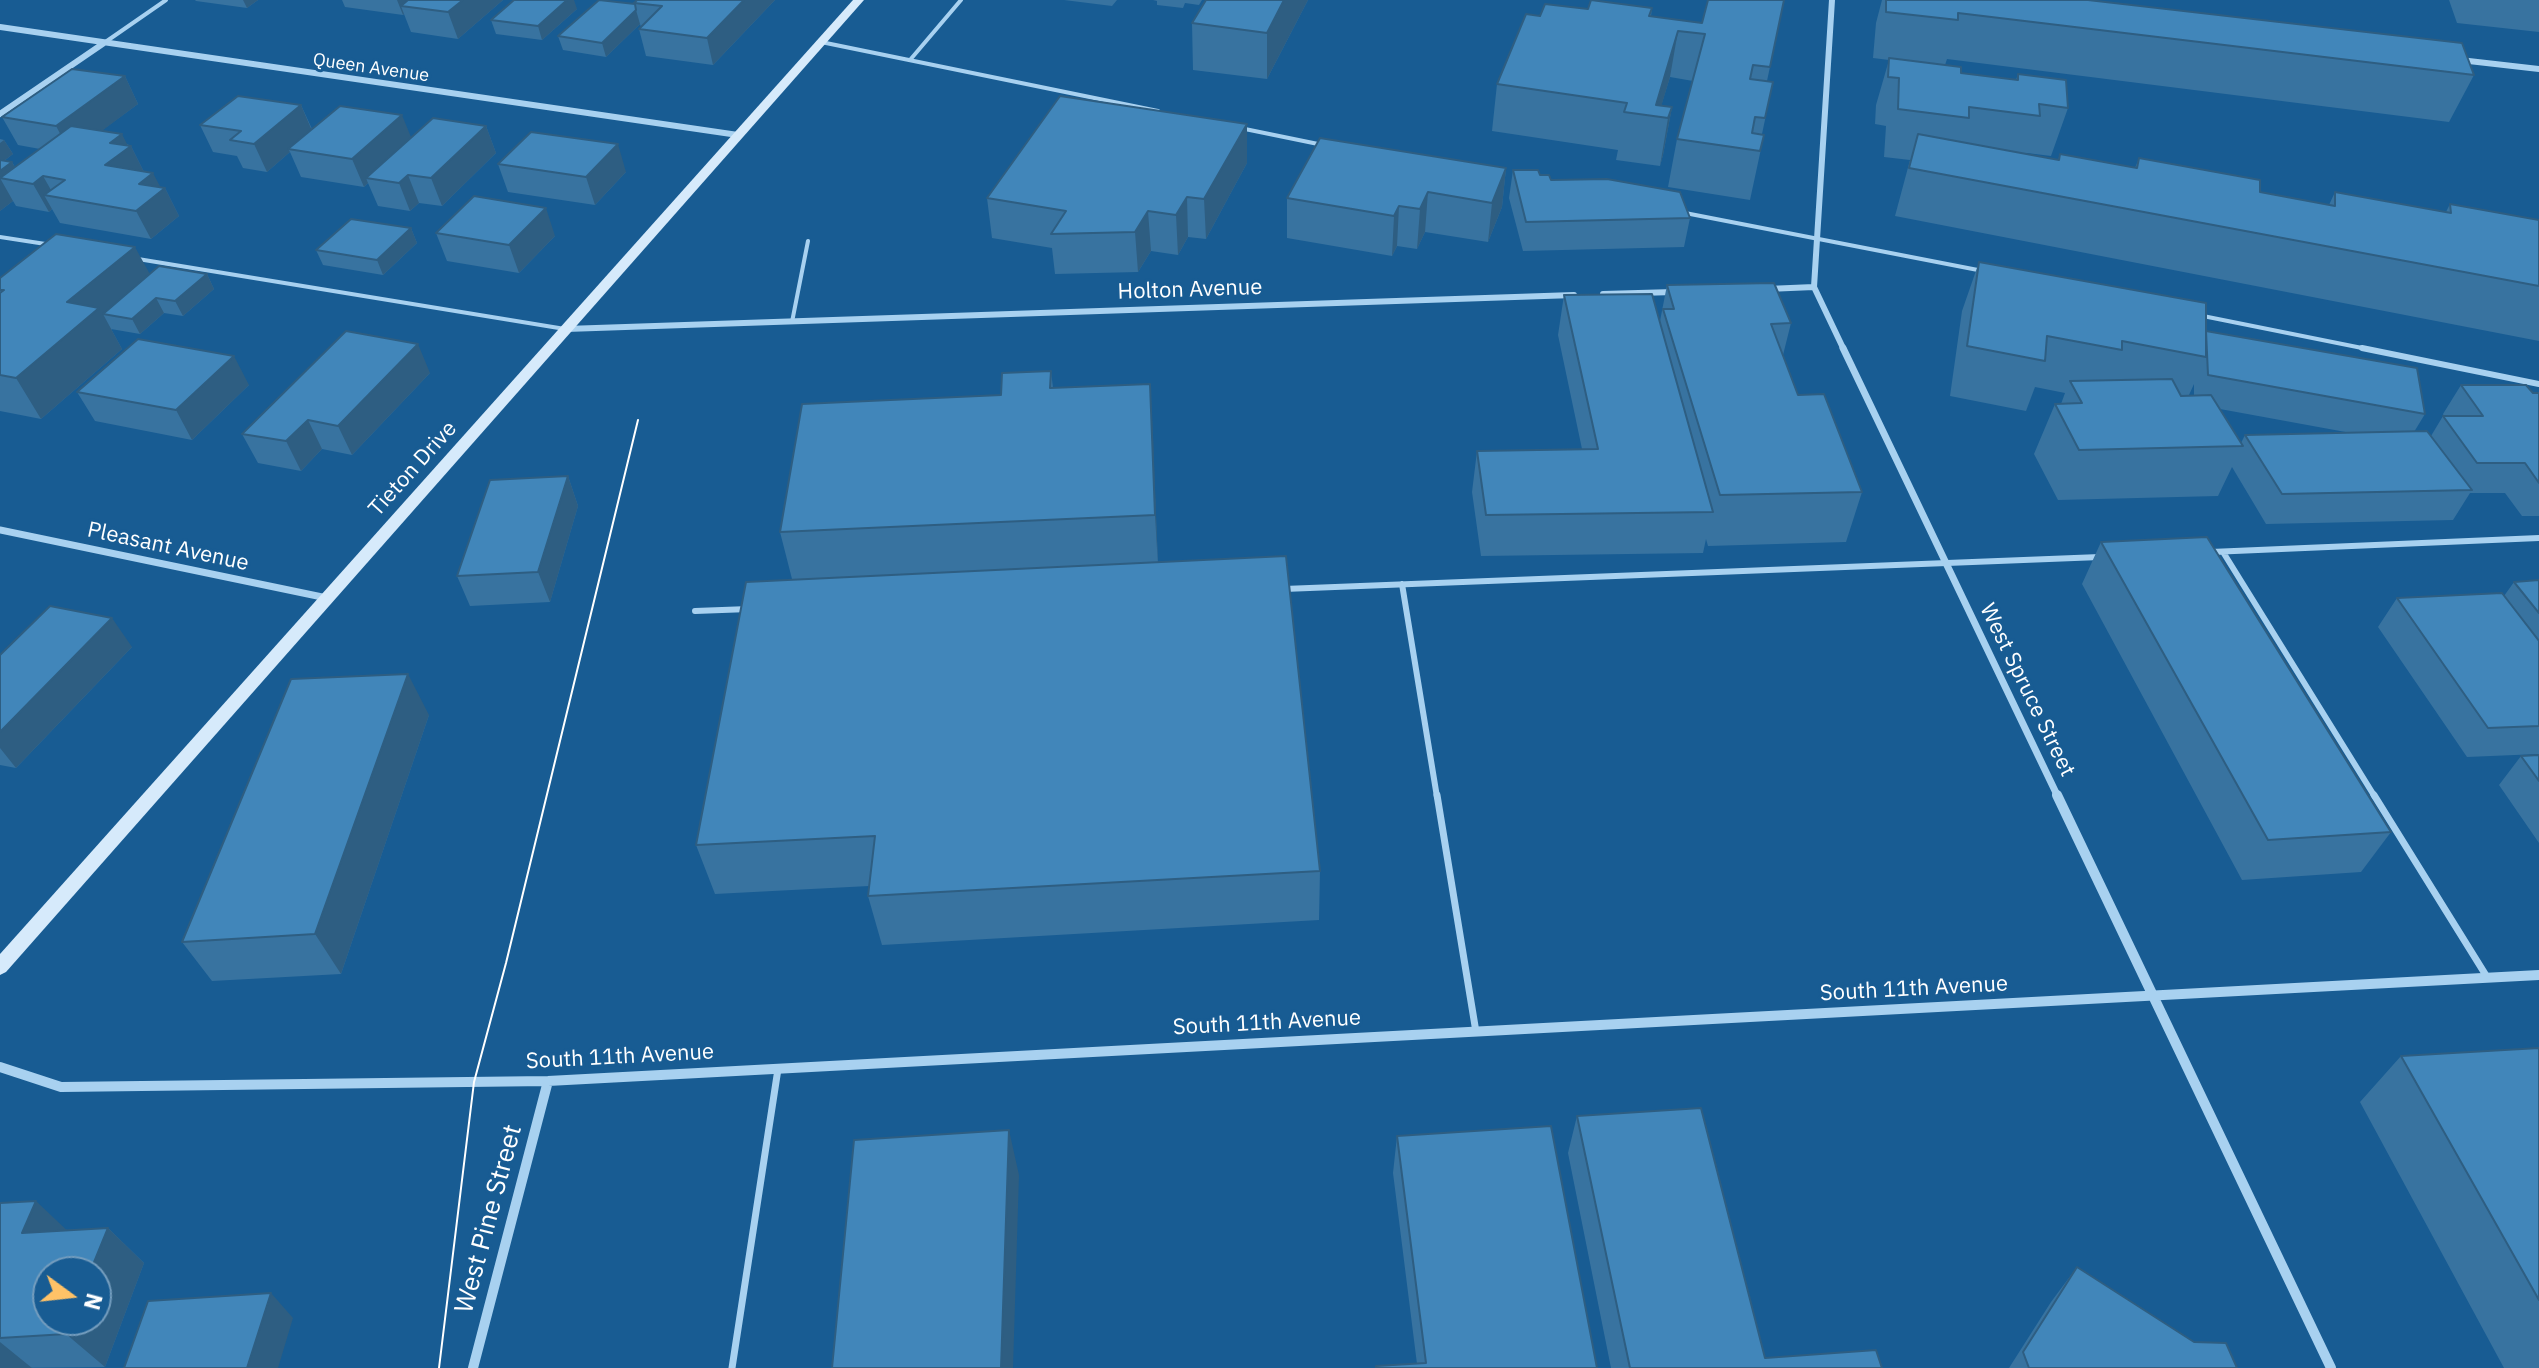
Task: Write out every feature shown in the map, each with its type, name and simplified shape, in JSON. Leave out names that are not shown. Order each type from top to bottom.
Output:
[{"type":"main road","name":"Tieton Drive","points":[[1,965],[859,0]]},
{"type":"street","points":[[1752,290],[1814,287],[1832,0]]},
{"type":"street","name":"Queen Avenue","points":[[0,27],[738,135]]},
{"type":"street","points":[[0,114],[104,43]]},
{"type":"street","points":[[2448,59],[2539,69]]},
{"type":"street","name":"West Spruce Street","points":[[1814,287],[2331,1368]]},
{"type":"street","points":[[1597,295],[1690,292]]},
{"type":"street","name":"Holton Avenue","points":[[566,329],[1582,295]]},
{"type":"street","name":"Pleasant Avenue","points":[[0,530],[328,598]]},
{"type":"street","name":"South 11th Avenue","points":[[0,1067],[61,1087],[548,1081],[2539,975]]},
{"type":"street","name":"West Pine Street","points":[[473,1368],[548,1081]]},
{"type":"lane","points":[[104,43],[166,0]]},
{"type":"lane","points":[[910,60],[961,0]]},
{"type":"lane","points":[[821,42],[1162,112]]},
{"type":"lane","points":[[1238,128],[1325,146]]},
{"type":"lane","points":[[1677,211],[1990,272]]},
{"type":"lane","points":[[0,237],[63,247]]},
{"type":"lane","points":[[792,322],[808,241]]},
{"type":"lane","points":[[125,257],[566,329]]},
{"type":"lane","points":[[2194,314],[2539,384]]},
{"type":"lane","points":[[2208,552],[2539,538]]},
{"type":"lane","points":[[2223,552],[2488,978]]},
{"type":"lane","points":[[1269,589],[2115,556]]},
{"type":"lane","points":[[1402,584],[1476,1032]]},
{"type":"lane","points":[[695,611],[758,609]]},
{"type":"lane","points":[[732,1368],[778,1069]]},
{"type":"building","points":[[408,0],[463,0],[448,12],[401,6]]},
{"type":"building","points":[[514,0],[567,0],[538,26],[491,20]]},
{"type":"building","points":[[599,0],[635,4],[636,10],[602,43],[558,36]]},
{"type":"building","points":[[637,0],[744,0],[707,38],[639,29],[662,6],[634,3]]},
{"type":"building","points":[[1206,0],[1284,0],[1267,33],[1192,23]]},
{"type":"building","points":[[1591,0],[1652,8],[1649,16],[1702,23],[1708,0],[1784,0],[1770,67],[1753,65],[1750,79],[1773,82],[1765,118],[1755,117],[1752,133],[1764,135],[1760,151],[1677,139],[1705,34],[1678,31],[1656,105],[1672,107],[1668,118],[1624,112],[1627,103],[1497,84],[1526,14],[1540,16],[1545,4],[1588,9]]},
{"type":"building","points":[[1886,0],[2088,0],[2462,43],[2474,75],[1958,13],[1958,20],[1886,12]]},
{"type":"building","points":[[1889,58],[1961,67],[1961,73],[2018,80],[2018,74],[2066,80],[2068,108],[2039,104],[2040,116],[1969,107],[1969,118],[1898,109],[1899,78],[1888,77]]},
{"type":"building","points":[[72,69],[125,76],[56,126],[2,117]]},
{"type":"building","points":[[238,96],[301,105],[254,144],[230,140],[241,131],[200,125]]},
{"type":"building","points":[[1060,96],[1247,124],[1204,199],[1187,197],[1176,215],[1148,211],[1135,232],[1051,234],[1066,211],[987,198]]},
{"type":"building","points":[[340,106],[402,115],[352,159],[288,149]]},
{"type":"building","points":[[433,118],[486,126],[431,178],[408,175],[399,183],[366,178]]},
{"type":"building","points":[[71,126],[122,134],[110,143],[131,146],[105,165],[153,173],[139,184],[165,188],[136,211],[44,195],[65,180],[43,176],[33,184],[0,178]]},
{"type":"building","points":[[531,132],[618,144],[586,177],[498,164]]},
{"type":"building","points":[[1918,134],[2059,160],[2060,154],[2137,168],[2139,158],[2260,180],[2260,192],[2335,206],[2335,192],[2451,213],[2450,204],[2539,220],[2539,286],[1909,168]]},
{"type":"building","points":[[1320,138],[1506,168],[1492,203],[1428,192],[1420,209],[1399,206],[1394,216],[1287,198]]},
{"type":"building","points":[[0,160],[12,162],[0,171]]},
{"type":"building","points":[[1513,170],[1538,170],[1540,175],[1549,175],[1551,180],[1607,179],[1680,192],[1690,218],[1526,222]]},
{"type":"building","points":[[474,196],[546,208],[509,245],[436,233]]},
{"type":"building","points":[[351,219],[411,228],[377,260],[316,250]]},
{"type":"building","points":[[56,234],[135,247],[67,302],[99,308],[16,378],[0,375],[0,293],[4,290],[0,290],[0,278]]},
{"type":"building","points":[[1979,262],[2206,303],[2206,357],[2122,341],[2122,350],[2047,336],[2045,361],[1967,346]]},
{"type":"building","points":[[159,266],[207,274],[175,301],[156,298],[132,319],[103,314]]},
{"type":"building","points":[[1774,283],[1791,323],[1771,324],[1798,395],[1824,394],[1862,492],[1720,495],[1663,309],[1674,309],[1667,285]]},
{"type":"building","points":[[1652,294],[1713,512],[1486,515],[1477,451],[1598,449],[1564,295]]},
{"type":"building","points":[[346,331],[418,344],[338,426],[308,420],[286,441],[242,434]]},
{"type":"building","points":[[2206,331],[2417,368],[2425,414],[2208,375]]},
{"type":"building","points":[[138,339],[234,356],[176,410],[77,392]]},
{"type":"building","points":[[1051,371],[1050,388],[1150,384],[1155,515],[780,532],[802,404],[1001,395],[1002,373]]},
{"type":"building","points":[[2172,379],[2181,396],[2211,395],[2243,446],[2079,450],[2055,404],[2082,403],[2070,381]]},
{"type":"building","points":[[2461,385],[2526,385],[2533,393],[2539,393],[2539,483],[2525,463],[2477,463],[2443,416],[2483,416]]},
{"type":"building","points":[[2427,431],[2472,490],[2282,494],[2245,435]]},
{"type":"building","points":[[568,476],[538,572],[457,576],[490,480]]},
{"type":"building","points":[[2207,537],[2391,832],[2268,840],[2101,542]]},
{"type":"building","points":[[1286,556],[1320,871],[868,896],[875,836],[696,845],[746,582]]},
{"type":"building","points":[[2539,580],[2539,613],[2514,582]]},
{"type":"building","points":[[2502,593],[2539,641],[2539,726],[2488,728],[2397,598]]},
{"type":"building","points":[[50,606],[112,618],[0,732],[0,655]]},
{"type":"building","points":[[408,674],[315,934],[182,942],[291,679]]},
{"type":"building","points":[[2539,755],[2539,781],[2521,756]]},
{"type":"building","points":[[2539,1048],[2539,1300],[2401,1056]]},
{"type":"building","points":[[1701,1108],[1765,1358],[1876,1350],[1882,1368],[1630,1368],[1577,1116]]},
{"type":"building","points":[[1551,1126],[1597,1368],[1376,1368],[1426,1363],[1397,1136]]},
{"type":"building","points":[[1009,1130],[1001,1368],[832,1368],[854,1140]]},
{"type":"building","points":[[36,1201],[22,1233],[108,1228],[97,1256],[32,1256],[33,1336],[0,1338],[0,1203]]},
{"type":"building","points":[[2077,1267],[2194,1342],[2226,1343],[2237,1368],[2029,1368],[2023,1352]]},
{"type":"building","points":[[271,1293],[247,1368],[124,1368],[148,1301]]},
{"type":"tram line","points":[[439,1368],[474,1082],[506,963],[638,420]]}]
